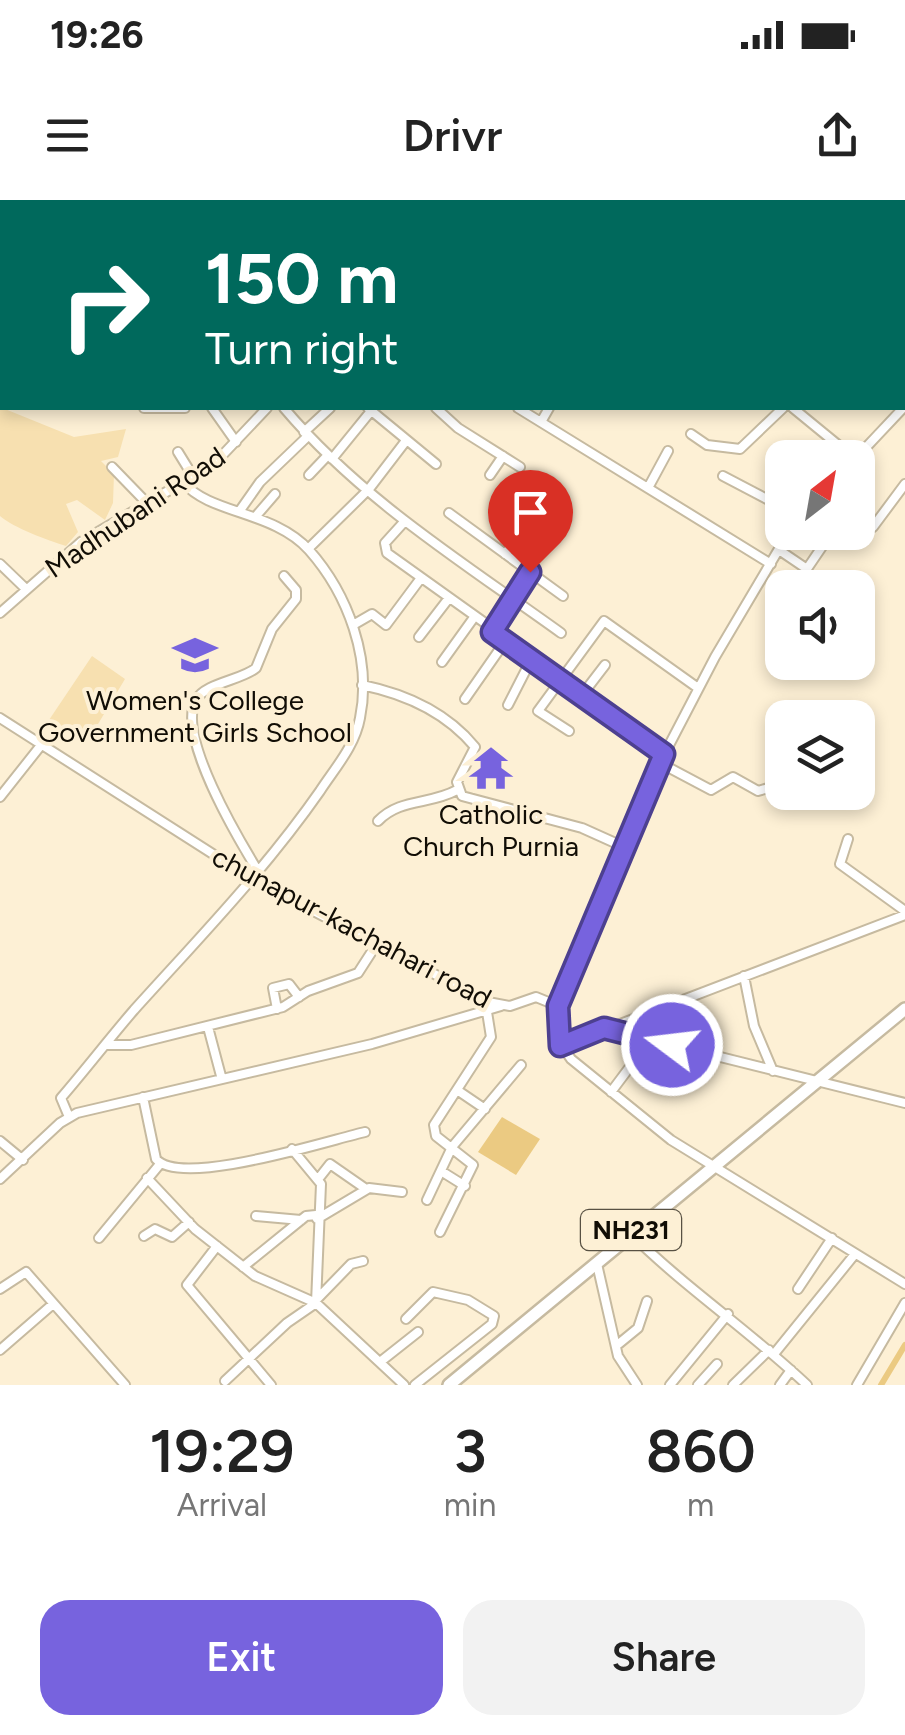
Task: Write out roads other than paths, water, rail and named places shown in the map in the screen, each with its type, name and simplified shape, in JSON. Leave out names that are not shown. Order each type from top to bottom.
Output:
[{"type":"highway","name":"NH231","points":[[438,1385],[631,1234],[905,1010]]},
{"type":"highway","name":"NH231","points":[[449,1385],[596,1262]]},
{"type":"street","points":[[213,410],[236,442]]},
{"type":"street","name":"Madhubani Road","points":[[0,613],[81,542],[145,501],[194,478],[236,442],[264,410]]},
{"type":"street","points":[[286,410],[330,457],[404,522],[561,633]]},
{"type":"street","points":[[240,509],[260,482],[328,410]]},
{"type":"street","points":[[309,475],[330,457],[368,410]]},
{"type":"street","points":[[370,410],[436,464]]},
{"type":"street","points":[[441,410],[458,428],[520,467]]},
{"type":"street","points":[[521,410],[771,564]]},
{"type":"street","points":[[541,422],[548,410]]},
{"type":"street","points":[[691,434],[707,445],[740,449],[781,410]]},
{"type":"street","points":[[795,410],[833,440]]},
{"type":"street","points":[[872,440],[901,410]]},
{"type":"street","points":[[308,549],[367,490],[405,442]]},
{"type":"street","points":[[648,488],[668,451]]},
{"type":"street","points":[[178,452],[194,478]]},
{"type":"street","points":[[490,475],[503,456]]},
{"type":"street","points":[[112,467],[145,501]]},
{"type":"street","points":[[722,476],[765,498]]},
{"type":"street","points":[[69,1117],[61,1098],[252,879],[349,748],[361,717],[362,684],[354,625],[308,549],[256,516],[200,498],[184,483]]},
{"type":"street","points":[[875,524],[905,484]]},
{"type":"street","points":[[256,516],[275,494]]},
{"type":"street","points":[[448,513],[563,596]]},
{"type":"street","points":[[404,522],[385,548],[492,628],[504,642],[664,754]]},
{"type":"street","points":[[505,554],[518,536]]},
{"type":"street","points":[[820,550],[807,568],[779,550],[698,688],[622,846],[558,1006],[560,1046],[611,1092],[713,1165],[902,1282],[905,1268]]},
{"type":"street","points":[[0,564],[26,589]]},
{"type":"street","points":[[492,628],[530,572]]},
{"type":"street","points":[[258,871],[212,789],[193,710],[200,695],[256,668],[272,630],[296,599],[296,590],[284,576]]},
{"type":"street","points":[[354,625],[372,614],[386,625],[421,578]]},
{"type":"street","points":[[419,637],[449,598]]},
{"type":"street","points":[[442,662],[475,616]]},
{"type":"street","points":[[569,731],[538,711],[604,621],[698,688]]},
{"type":"street","points":[[466,698],[504,642]]},
{"type":"street","points":[[508,704],[532,660]]},
{"type":"street","points":[[582,695],[606,665]]},
{"type":"street","points":[[362,684],[439,712],[458,726],[474,747],[457,790],[440,799],[392,807],[378,821]]},
{"type":"street","name":"chunapur-kachahari road","points":[[0,718],[252,879],[502,1006],[536,997],[558,1006]]},
{"type":"street","points":[[0,797],[42,744]]},
{"type":"street","points":[[660,763],[710,790],[734,777],[758,791],[765,789]]},
{"type":"street","points":[[457,790],[476,802],[582,828],[622,846]]},
{"type":"street","points":[[848,839],[840,864],[905,913]]},
{"type":"street","points":[[560,1046],[905,913]]},
{"type":"street","points":[[106,1046],[131,1045],[277,1009],[358,973],[378,942]]},
{"type":"street","points":[[744,976],[754,1026],[773,1071]]},
{"type":"street","points":[[277,1009],[273,988],[289,984],[299,997]]},
{"type":"street","points":[[0,1179],[69,1117],[221,1076],[372,1044],[502,1006]]},
{"type":"street","points":[[440,1232],[473,1164],[434,1130],[491,1037],[487,1012]]},
{"type":"street","points":[[208,1026],[221,1076]]},
{"type":"street","points":[[604,1028],[905,1103]]},
{"type":"street","points":[[611,1092],[635,1060]]},
{"type":"street","points":[[427,1200],[452,1148],[522,1064]]},
{"type":"street","points":[[457,1090],[485,1108]]},
{"type":"street","points":[[144,1097],[160,1164]]},
{"type":"street","points":[[160,1164],[178,1170],[210,1168],[364,1132]]},
{"type":"street","points":[[0,1141],[23,1160]]},
{"type":"street","points":[[292,1148],[319,1178]]},
{"type":"street","points":[[99,1238],[160,1164]]},
{"type":"street","points":[[317,1301],[319,1178],[330,1164],[366,1189],[402,1192]]},
{"type":"street","points":[[441,1171],[465,1186]]},
{"type":"street","points":[[147,1178],[188,1222],[244,1267],[264,1281],[317,1301],[404,1385]]},
{"type":"street","points":[[256,1216],[316,1218],[366,1189]]},
{"type":"street","points":[[244,1267],[302,1220]]},
{"type":"street","points":[[144,1236],[156,1229],[172,1237],[188,1222]]},
{"type":"street","points":[[631,1234],[660,1263],[728,1314],[807,1385]]},
{"type":"street","points":[[798,1289],[832,1238]]},
{"type":"street","points":[[217,1246],[187,1285],[271,1385]]},
{"type":"street","points":[[732,1385],[772,1352],[856,1254]]},
{"type":"street","points":[[225,1380],[317,1301],[351,1264],[363,1262]]},
{"type":"street","points":[[596,1262],[616,1346],[637,1385]]},
{"type":"street","points":[[0,1289],[26,1272],[126,1385]]},
{"type":"street","points":[[406,1318],[433,1292],[468,1300],[494,1316],[492,1324],[415,1385]]},
{"type":"street","points":[[616,1346],[638,1328],[647,1301]]},
{"type":"street","points":[[857,1385],[905,1302]]},
{"type":"street","points":[[0,1350],[53,1304]]},
{"type":"street","points":[[670,1385],[728,1314]]},
{"type":"street","points":[[380,1362],[418,1332]]},
{"type":"street","points":[[698,1385],[717,1364]]},
{"type":"street","points":[[780,1385],[791,1370]]},
{"type":"waterway","points":[[881,1385],[905,1345]]},
{"type":"place","name":"Women's College Government Girls School","points":[[195,655]]},
{"type":"place","name":"Catholic Church Purnia","points":[[491,768]]}]
